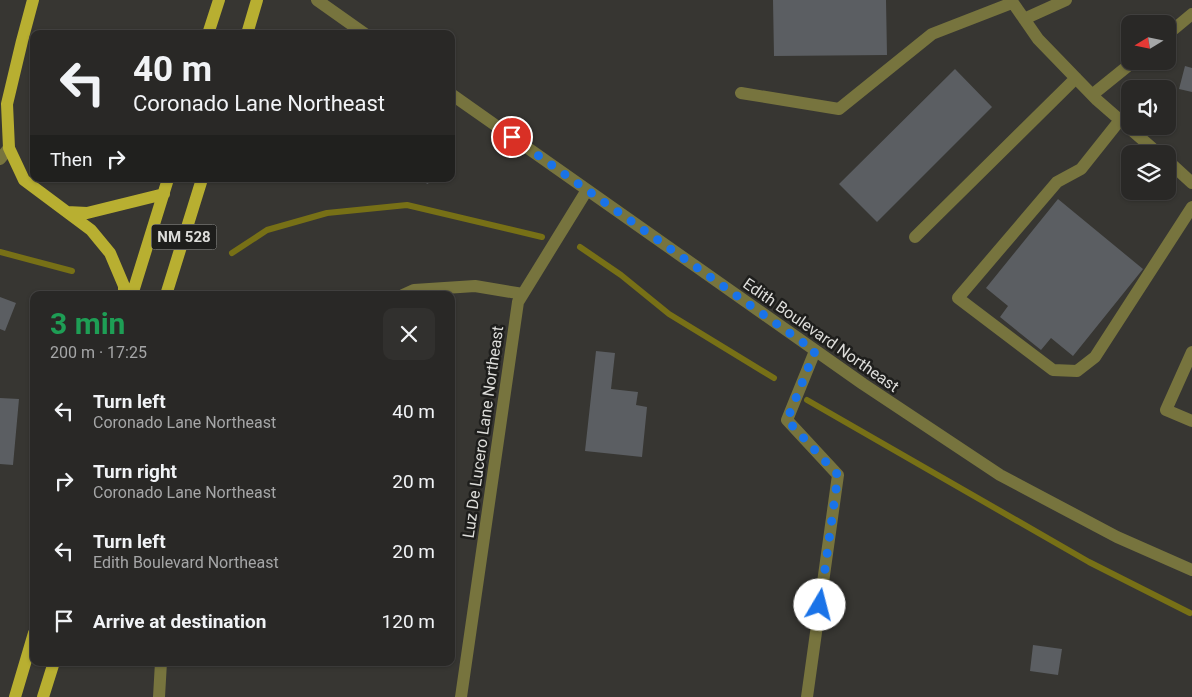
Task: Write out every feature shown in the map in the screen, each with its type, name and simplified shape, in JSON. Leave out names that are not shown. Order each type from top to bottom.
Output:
[{"type":"main road","points":[[34,0],[22,40],[7,104],[9,148],[24,180],[91,230],[110,252],[124,286],[124,291]]},
{"type":"main road","points":[[209,30],[218,0]]},
{"type":"main road","points":[[248,30],[257,0]]},
{"type":"main road","name":"NM 528","points":[[133,291],[167,182]]},
{"type":"main road","name":"NM 528","points":[[167,291],[201,182]]},
{"type":"main road","points":[[67,212],[86,213],[164,194]]},
{"type":"main road","points":[[15,697],[30,646]]},
{"type":"main road","points":[[43,697],[53,666]]},
{"type":"street","points":[[317,0],[359,30]]},
{"type":"street","points":[[1024,20],[1066,0]]},
{"type":"street","points":[[741,93],[839,109],[932,34],[1012,1],[1038,39],[1092,95],[1149,145]]},
{"type":"street","points":[[1176,27],[1192,14]]},
{"type":"street","points":[[1092,95],[1123,70]]},
{"type":"street","points":[[914,237],[1076,78]]},
{"type":"street","name":"Edith Boulevard Northeast","points":[[455,97],[815,351],[1000,475],[1117,537],[1192,570]]},
{"type":"street","points":[[1120,120],[1081,170],[1057,182],[958,298],[1052,370],[1077,371],[1095,357],[1192,208]]},
{"type":"street","points":[[0,159],[9,148]]},
{"type":"street","points":[[1176,168],[1192,183]]},
{"type":"street","name":"Luz De Lucero Lane Northeast","points":[[461,697],[518,302],[587,190]]},
{"type":"street","points":[[412,291],[475,286],[523,294]]},
{"type":"street","points":[[807,697],[838,475],[787,420],[815,351]]},
{"type":"street","points":[[1192,352],[1166,410],[1192,421]]},
{"type":"street","points":[[159,697],[161,666]]},
{"type":"building","points":[[773,0],[886,0],[887,55],[774,56]]},
{"type":"building","points":[[1185,66],[1192,68],[1192,92],[1179,89]]},
{"type":"building","points":[[955,69],[992,107],[877,222],[839,184]]},
{"type":"building","points":[[1058,199],[1143,269],[1073,356],[1051,338],[1041,350],[1000,317],[1008,306],[986,288]]},
{"type":"building","points":[[0,297],[16,303],[5,331],[0,329]]},
{"type":"building","points":[[596,351],[615,353],[611,389],[638,392],[636,405],[647,407],[642,457],[585,451]]},
{"type":"building","points":[[0,398],[19,399],[13,465],[0,464]]},
{"type":"building","points":[[1033,645],[1062,649],[1058,675],[1030,671]]},
{"type":"waterway","points":[[232,253],[267,230],[327,213],[407,205],[542,237]]},
{"type":"waterway","points":[[580,247],[621,275],[669,314],[774,378]]},
{"type":"waterway","points":[[0,252],[72,271]]},
{"type":"waterway","points":[[807,400],[1089,562],[1190,613]]},
{"type":"route","points":[[512,137],[815,351],[787,420],[838,475],[820,605]]}]
